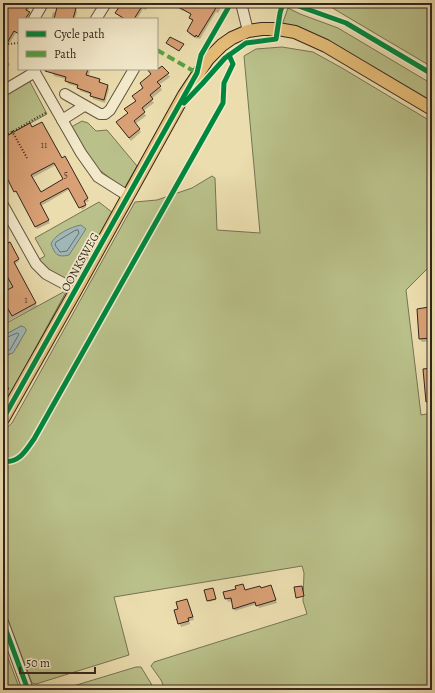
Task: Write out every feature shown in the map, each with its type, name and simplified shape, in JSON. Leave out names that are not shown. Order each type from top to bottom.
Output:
[{"type":"main road","name":"OONKSWEG","points":[[3,419],[198,73],[208,59],[222,45],[232,38],[248,31],[278,29],[295,32],[326,46],[432,109]]},
{"type":"street","points":[[35,18],[43,3]]},
{"type":"street","points":[[97,18],[106,3]]},
{"type":"street","points":[[241,3],[248,31]]},
{"type":"street","points":[[65,94],[100,114],[105,114],[110,110],[133,70]]},
{"type":"street","points":[[3,91],[34,71],[81,153],[98,177],[128,196]]},
{"type":"street","points":[[62,120],[84,106]]},
{"type":"street","points":[[3,205],[36,264],[46,274],[76,290]]},
{"type":"street","points":[[3,622],[28,690]]},
{"type":"path","points":[[3,41],[8,44],[18,43]]},
{"type":"path","points":[[3,137],[55,107]]},
{"type":"path","points":[[12,131],[27,158]]},
{"type":"green space","points":[[324,3],[432,3],[432,67]]},
{"type":"green space","points":[[288,8],[338,28],[432,84],[432,101],[374,67],[311,33],[282,25]]},
{"type":"green space","points":[[282,47],[313,52],[432,122],[432,264],[406,290],[421,415],[432,413],[432,690],[165,690],[161,680],[151,666],[154,662],[307,614],[303,601],[304,573],[302,566],[114,597],[129,655],[36,684],[32,683],[3,607],[3,431],[12,423],[135,202],[157,200],[192,188],[212,176],[215,178],[217,230],[260,233],[244,56],[256,49]]},
{"type":"green space","points":[[29,80],[47,114],[3,138],[3,94]]},
{"type":"green space","points":[[82,121],[88,123],[96,131],[107,130],[137,166],[124,189],[92,164],[68,130]]},
{"type":"green space","points":[[99,202],[113,213],[77,276],[64,279],[43,266],[38,260],[45,256],[35,238]]},
{"type":"green space","points":[[67,290],[16,384],[3,404],[3,353],[9,355],[17,347],[26,329],[21,326],[3,336],[3,325]]},
{"type":"green space","points":[[4,647],[20,690],[3,690]]},
{"type":"green space","points":[[136,667],[141,667],[155,690],[60,690]]},
{"type":"water","points":[[81,225],[86,229],[69,255],[62,256],[57,254],[51,244],[53,240],[73,227]]},
{"type":"water","points":[[21,326],[26,329],[26,331],[13,353],[5,355],[3,353],[3,336]]},
{"type":"building","points":[[5,3],[30,3],[26,10],[30,12],[26,18],[18,18],[18,33],[14,31],[3,50],[3,7]]},
{"type":"building","points":[[58,3],[74,3],[73,7],[76,8],[73,18],[54,18]]},
{"type":"building","points":[[122,3],[144,3],[135,18],[123,18],[115,13]]},
{"type":"building","points":[[171,3],[219,3],[198,37],[196,35],[195,37],[187,31],[193,20],[189,18],[191,14]]},
{"type":"building","points":[[170,37],[184,44],[179,51],[166,43]]},
{"type":"building","points":[[162,66],[169,73],[157,82],[161,86],[150,95],[153,99],[142,108],[145,112],[134,121],[140,129],[129,138],[116,122],[128,113],[124,109],[136,101],[132,96],[143,88],[140,83],[151,74],[148,70],[158,69]]},
{"type":"building","points":[[88,70],[86,75],[100,79],[99,82],[108,85],[104,100],[90,96],[91,93],[77,88],[78,85],[65,81],[66,77],[45,71]]},
{"type":"building","points":[[42,122],[62,158],[65,156],[88,198],[84,201],[86,205],[79,208],[68,188],[40,203],[49,220],[35,227],[16,191],[14,192],[7,178],[3,180],[3,138],[30,123],[32,127]],"holes":[[[54,163],[63,179],[41,192],[31,175]]]},
{"type":"building","points":[[3,231],[8,243],[10,242],[19,259],[14,262],[36,303],[12,316],[3,300],[3,292],[13,287],[3,269]]},
{"type":"building","points":[[429,307],[432,338],[419,339],[417,309]]},
{"type":"building","points":[[432,368],[432,401],[426,402],[423,369]]},
{"type":"building","points":[[243,584],[245,590],[271,585],[276,600],[256,606],[255,602],[233,609],[231,598],[225,599],[223,592],[236,589],[235,586]]},
{"type":"building","points":[[302,586],[304,596],[296,598],[294,587]]},
{"type":"building","points":[[213,588],[216,599],[207,601],[204,590]]},
{"type":"building","points":[[187,599],[193,617],[188,618],[189,621],[178,624],[174,610],[178,609],[176,602]]},
{"type":"marked path","points":[[158,51],[197,73]]},
{"type":"cycle path","points":[[3,419],[197,73],[201,55],[231,3]]},
{"type":"cycle path","points":[[184,103],[225,58],[246,43],[276,39],[283,3]]},
{"type":"cycle path","points":[[290,3],[346,23],[432,74]]},
{"type":"cycle path","points":[[3,461],[18,458],[25,452],[34,439],[223,103],[224,83],[233,64],[229,55]]},
{"type":"cycle path","points":[[3,622],[28,690]]}]
